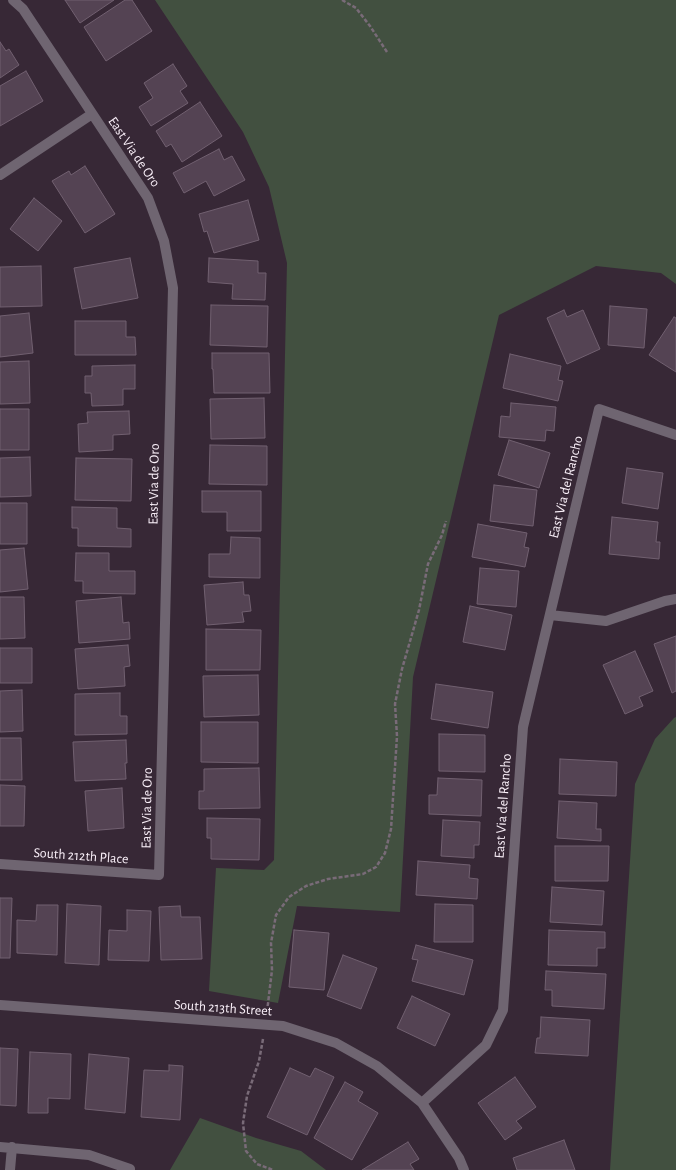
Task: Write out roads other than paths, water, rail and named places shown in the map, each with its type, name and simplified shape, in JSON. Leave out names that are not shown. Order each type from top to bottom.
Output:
[{"type":"street","name":"East Via de Oro","points":[[14,0],[23,9],[148,198],[164,241],[173,288],[159,875]]},
{"type":"street","points":[[0,175],[92,114]]},
{"type":"street","name":"East Via del Rancho","points":[[422,1103],[486,1045],[503,1010],[523,727],[599,409],[676,435]]},
{"type":"street","points":[[550,615],[606,621],[664,601],[676,599]]},
{"type":"street","name":"South 212th Place","points":[[0,864],[159,875]]},
{"type":"street","name":"South 213th Street","points":[[0,1005],[283,1026],[336,1043],[377,1066],[422,1103]]},
{"type":"street","points":[[422,1103],[460,1158],[464,1170]]},
{"type":"street","points":[[0,1147],[89,1155],[130,1169]]},
{"type":"street","points":[[10,1170],[12,1147]]}]
